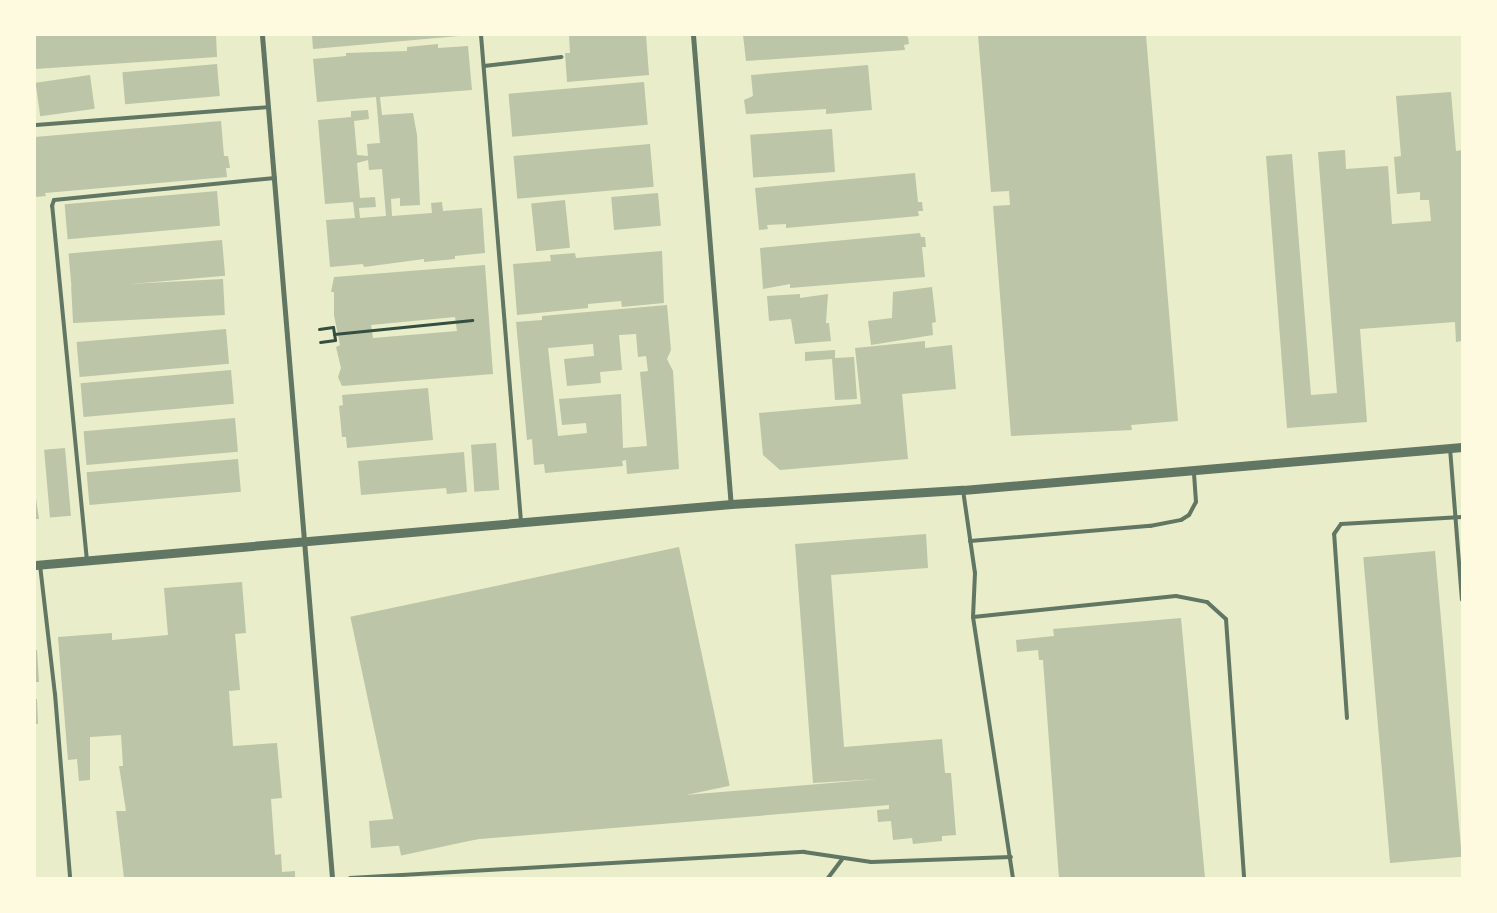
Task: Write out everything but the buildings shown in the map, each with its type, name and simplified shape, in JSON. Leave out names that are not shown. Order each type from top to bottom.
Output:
[{"type":"street","points":[[262,35],[276,178],[332,878]]},
{"type":"street","points":[[693,35],[731,504]]},
{"type":"street","points":[[38,565],[304,544],[731,504],[963,490],[1462,447]]},
{"type":"lane","points":[[481,35],[522,523]]},
{"type":"lane","points":[[484,66],[562,57]]},
{"type":"lane","points":[[36,125],[268,108]]},
{"type":"lane","points":[[87,561],[52,206],[54,200],[276,178]]},
{"type":"lane","points":[[1450,448],[1462,600]]},
{"type":"lane","points":[[970,541],[1150,526],[1181,520],[1189,514],[1196,502],[1194,469]]},
{"type":"lane","points":[[963,490],[975,573],[973,617],[1013,878]]},
{"type":"lane","points":[[1347,718],[1334,534],[1341,524],[1462,516]]},
{"type":"lane","points":[[38,565],[55,694],[70,878]]},
{"type":"lane","points":[[973,617],[1176,596],[1208,602],[1226,619],[1244,878]]},
{"type":"lane","points":[[350,878],[422,876],[804,852],[871,862],[1011,857]]},
{"type":"lane","points":[[828,878],[843,858]]},
{"type":"path","points":[[334,334],[472,320]]},
{"type":"path","points":[[319,329],[333,327],[335,340],[320,342]]}]
